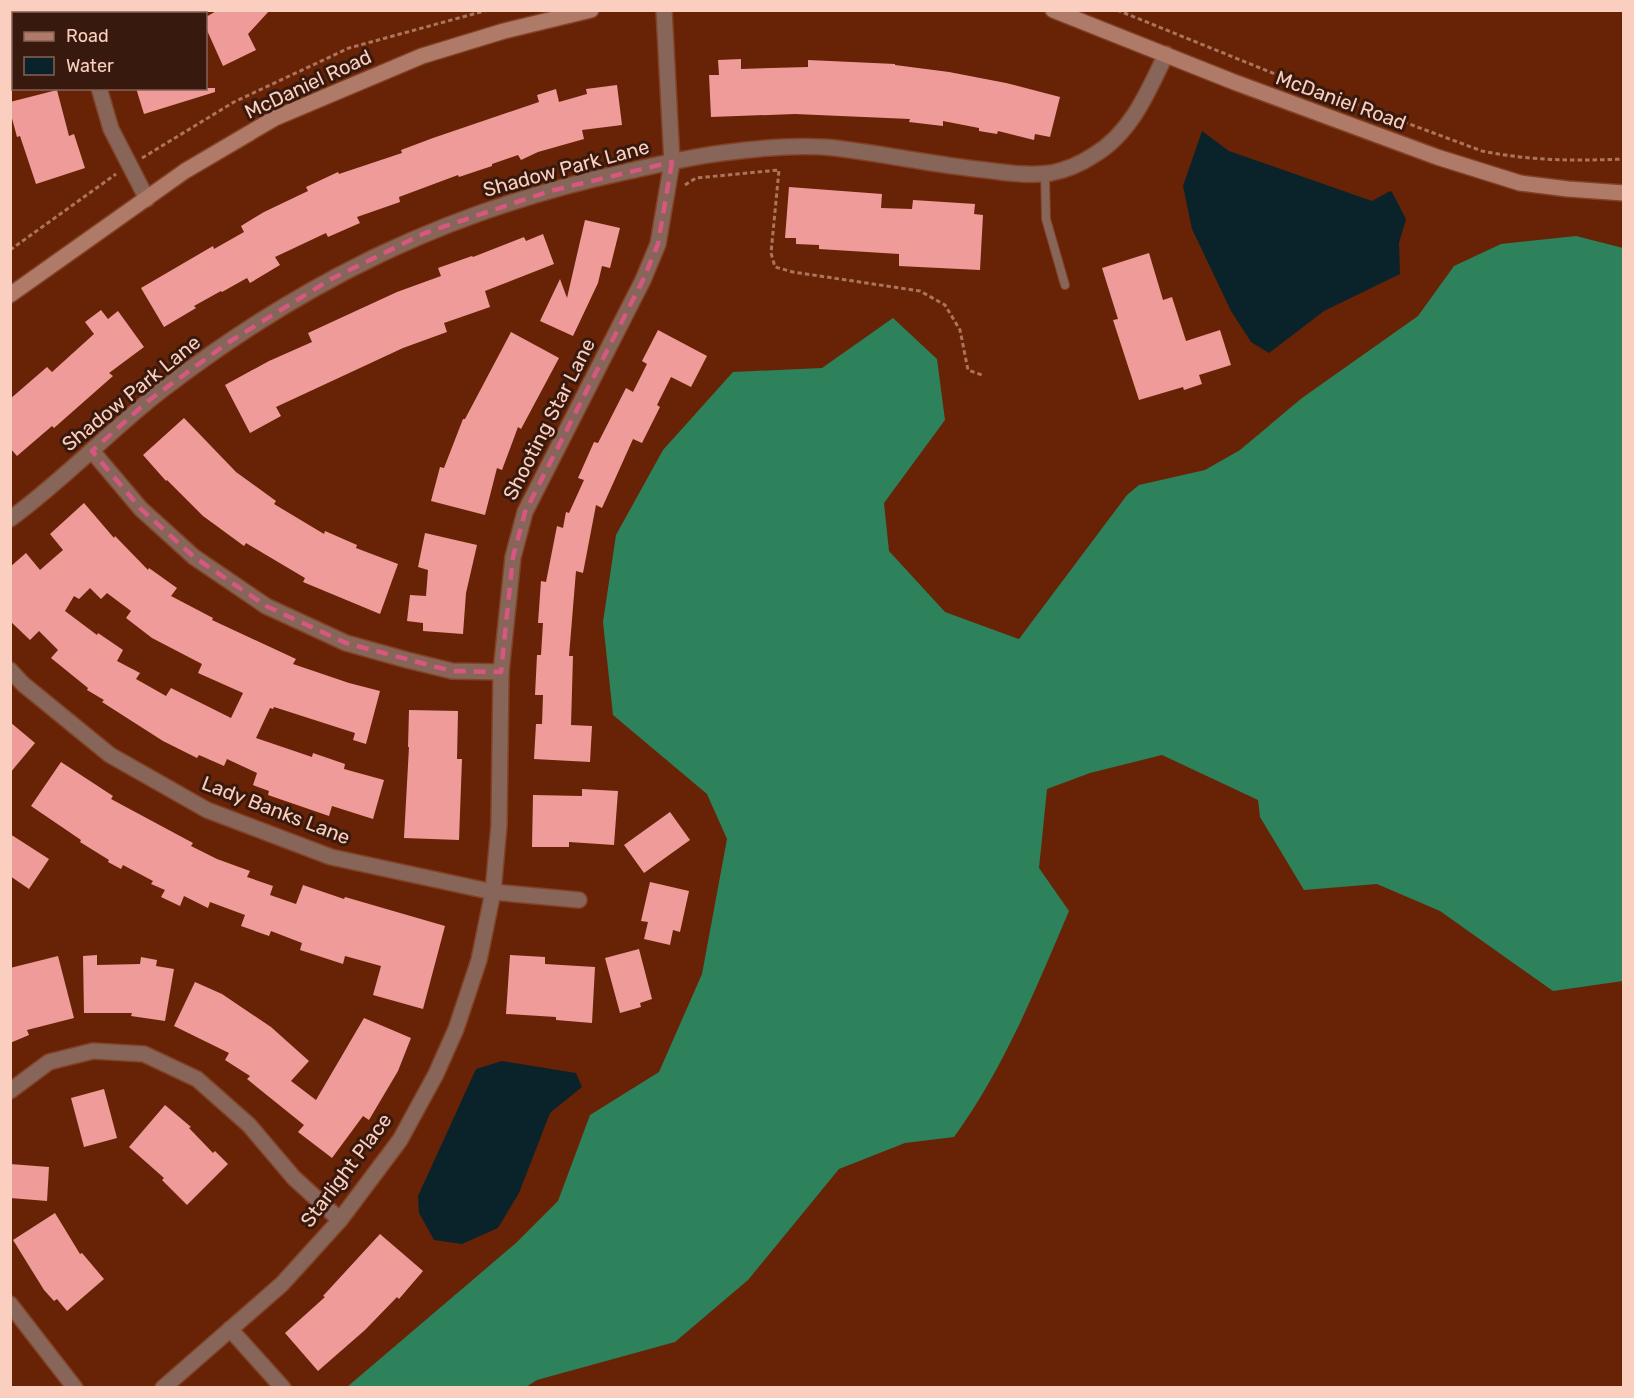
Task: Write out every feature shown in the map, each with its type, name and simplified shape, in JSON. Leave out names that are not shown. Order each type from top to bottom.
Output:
[{"type":"main road","name":"McDaniel Road","points":[[10,295],[185,171],[275,118],[422,56],[504,31],[591,10]]},
{"type":"main road","name":"McDaniel Road","points":[[1053,10],[1352,127],[1437,157],[1520,183],[1623,193]]},
{"type":"street","name":"Shooting Star Lane","points":[[493,892],[499,825],[501,672],[513,557],[525,512],[542,475],[643,280],[658,244],[672,162],[664,10]]},
{"type":"street","name":"Shadow Park Lane","points":[[10,519],[148,402],[212,353],[277,311],[366,260],[435,229],[507,203],[602,177],[724,152],[816,147],[1022,174],[1045,173],[1069,168],[1095,155],[1118,136],[1136,114],[1166,54]]},
{"type":"street","points":[[100,90],[111,129],[147,199]]},
{"type":"street","points":[[92,450],[141,509],[194,557],[266,606],[346,643],[452,671],[501,672]]},
{"type":"street","name":"Lady Banks Lane","points":[[10,670],[23,684],[110,755],[207,810],[331,857],[493,892],[579,900]]},
{"type":"street","name":"Starlight Place","points":[[163,1388],[282,1284],[340,1220],[400,1140],[436,1074],[456,1029],[479,960],[493,892]]},
{"type":"street","points":[[10,1091],[50,1062],[93,1051],[144,1054],[197,1079],[249,1125],[294,1178],[340,1220]]},
{"type":"street","points":[[10,1304],[75,1388]]},
{"type":"street","points":[[230,1329],[283,1388]]},
{"type":"lane","points":[[1045,173],[1046,219],[1065,285]]},
{"type":"path","points":[[10,250],[104,182],[234,102],[349,48],[488,10]]},
{"type":"path","points":[[1117,10],[1280,76],[1482,151],[1512,157],[1564,162],[1623,159]]},
{"type":"path","points":[[683,186],[696,178],[779,170],[771,253],[775,267],[793,272],[920,291],[945,305],[960,330],[968,370],[982,375]]},
{"type":"highlighted area","points":[[672,162],[658,244],[643,280],[525,512],[513,557],[501,672],[452,671],[346,643],[266,606],[194,557],[141,509],[92,451],[148,401],[229,342],[331,279],[425,233],[550,191]]},
{"type":"green space","points":[[1576,236],[1623,248],[1623,981],[1553,991],[1440,911],[1377,884],[1304,890],[1260,817],[1258,800],[1162,755],[1090,773],[1047,789],[1039,868],[1069,911],[1004,1056],[954,1137],[905,1143],[839,1169],[748,1280],[675,1342],[537,1380],[526,1387],[347,1387],[516,1243],[558,1201],[590,1115],[659,1072],[702,974],[727,839],[707,794],[613,715],[603,622],[616,535],[663,450],[733,372],[822,368],[893,318],[937,359],[945,420],[884,503],[889,551],[945,612],[1019,639],[1127,495],[1139,485],[1205,470],[1240,450],[1302,398],[1418,316],[1454,266],[1501,244]]},
{"type":"water","points":[[1202,131],[1229,151],[1372,201],[1392,192],[1406,219],[1399,243],[1400,274],[1324,311],[1269,353],[1251,342],[1231,311],[1192,229],[1183,186]]},
{"type":"water","points":[[502,1061],[576,1073],[582,1087],[550,1113],[519,1193],[498,1228],[462,1244],[434,1240],[419,1213],[418,1196],[476,1069]]},
{"type":"building","points":[[218,10],[270,10],[248,34],[256,50],[223,66],[207,30],[207,16]]},
{"type":"building","points":[[741,59],[741,69],[808,67],[808,60],[895,64],[1006,83],[1060,97],[1050,137],[1035,134],[1034,140],[998,131],[997,134],[979,131],[979,128],[943,121],[943,126],[909,122],[910,119],[795,114],[711,117],[709,75],[719,75],[718,60]]},
{"type":"building","points":[[617,85],[622,125],[582,130],[584,139],[538,152],[521,160],[518,155],[399,197],[400,202],[357,217],[360,223],[328,237],[326,233],[275,257],[280,265],[250,283],[247,278],[221,291],[164,327],[141,288],[213,246],[214,249],[244,232],[241,226],[308,191],[306,187],[338,172],[339,174],[402,153],[401,150],[433,138],[539,102],[537,95],[556,89],[559,102],[587,94],[586,89]]},
{"type":"building","points":[[215,88],[215,92],[144,114],[137,90]]},
{"type":"building","points":[[57,90],[69,136],[74,134],[85,168],[36,184],[20,136],[17,137],[10,102]]},
{"type":"building","points":[[789,187],[882,194],[881,208],[912,209],[913,200],[975,204],[974,214],[983,215],[980,270],[899,266],[899,254],[819,249],[819,245],[796,244],[796,238],[785,238]]},
{"type":"building","points":[[585,220],[620,228],[610,268],[602,266],[598,283],[573,336],[540,321],[560,279],[567,298]]},
{"type":"building","points":[[543,234],[554,264],[485,291],[490,307],[444,323],[447,332],[403,348],[276,407],[281,416],[250,433],[225,385],[269,361],[312,342],[308,333],[397,292],[441,276],[438,268],[524,237],[526,241]]},
{"type":"building","points":[[1149,253],[1163,300],[1172,297],[1186,341],[1220,330],[1231,365],[1199,375],[1202,384],[1139,400],[1113,320],[1118,319],[1102,268]]},
{"type":"building","points":[[101,310],[108,319],[118,311],[144,347],[109,373],[113,376],[54,428],[52,426],[17,456],[10,448],[10,399],[47,367],[52,372],[94,334],[85,322]]},
{"type":"building","points":[[658,330],[707,356],[691,387],[671,377],[657,405],[660,407],[642,443],[633,439],[602,508],[596,505],[583,573],[576,571],[569,656],[573,656],[571,725],[592,726],[590,762],[534,759],[536,724],[542,724],[543,695],[535,695],[537,655],[541,655],[543,623],[538,623],[541,581],[546,582],[557,526],[563,528],[566,512],[569,513],[584,480],[578,478],[594,442],[598,443],[626,388],[633,392],[647,364],[642,361]]},
{"type":"building","points":[[511,332],[559,358],[521,429],[518,427],[502,470],[497,468],[485,515],[431,501],[440,467],[444,468],[463,419]]},
{"type":"building","points":[[184,418],[236,472],[276,501],[274,504],[324,534],[325,531],[357,545],[356,548],[398,564],[380,614],[303,582],[305,578],[246,543],[244,546],[203,516],[166,481],[143,455]]},
{"type":"building","points":[[84,503],[114,538],[115,536],[148,570],[149,568],[177,588],[171,596],[213,618],[212,620],[296,659],[293,664],[380,691],[366,744],[353,740],[355,733],[274,707],[270,708],[256,738],[312,757],[313,753],[345,764],[344,769],[384,780],[373,819],[332,806],[329,816],[268,795],[269,791],[253,785],[257,773],[227,759],[224,766],[199,755],[197,758],[163,741],[87,690],[88,688],[51,658],[58,650],[39,631],[30,640],[10,621],[10,567],[26,553],[40,570],[63,550],[50,534]],"holes":[[[90,588],[101,599],[107,593],[131,611],[126,618],[152,638],[202,664],[198,673],[243,693],[231,718],[171,688],[166,696],[136,679],[140,673],[117,661],[123,650],[98,633],[97,635],[65,611],[74,596],[79,599]]]},
{"type":"building","points":[[425,533],[477,545],[466,593],[463,634],[423,631],[423,623],[407,621],[410,595],[426,596],[428,570],[418,567]]},
{"type":"building","points":[[409,710],[458,711],[457,759],[462,759],[459,840],[404,838]]},
{"type":"building","points":[[10,722],[35,743],[10,773]]},
{"type":"building","points":[[61,762],[113,796],[111,799],[193,843],[191,846],[217,859],[250,871],[247,877],[273,886],[270,895],[296,904],[303,885],[344,899],[345,897],[445,926],[423,1009],[373,995],[381,966],[345,956],[343,964],[300,950],[302,943],[271,931],[269,936],[241,926],[245,915],[210,902],[208,908],[184,896],[180,906],[161,897],[165,890],[151,884],[153,881],[123,865],[121,869],[108,862],[109,860],[31,806]]},
{"type":"building","points":[[582,789],[618,791],[614,845],[569,842],[569,847],[532,847],[533,795],[582,796]]},
{"type":"building","points":[[670,812],[690,840],[644,873],[624,845]]},
{"type":"building","points":[[10,834],[49,859],[29,889],[10,876]]},
{"type":"building","points":[[650,882],[689,891],[680,932],[673,930],[670,945],[644,939],[648,922],[641,921]]},
{"type":"building","points":[[639,949],[652,999],[640,1003],[641,1007],[620,1013],[605,958]]},
{"type":"building","points":[[97,955],[97,965],[140,964],[141,957],[157,960],[156,966],[174,969],[165,1021],[131,1016],[132,1013],[84,1013],[83,956]]},
{"type":"building","points":[[510,955],[545,957],[545,964],[595,967],[592,1023],[556,1020],[556,1017],[506,1014]]},
{"type":"building","points":[[58,956],[74,1018],[27,1030],[29,1035],[10,1043],[10,968]]},
{"type":"building","points":[[195,982],[222,994],[271,1027],[309,1061],[291,1081],[316,1100],[364,1018],[411,1038],[398,1071],[369,1120],[363,1116],[332,1158],[298,1132],[304,1125],[247,1079],[250,1076],[225,1060],[229,1053],[174,1026]]},
{"type":"building","points":[[104,1089],[117,1138],[84,1147],[71,1098]]},
{"type":"building","points":[[165,1105],[191,1127],[189,1128],[213,1153],[215,1151],[228,1164],[187,1205],[162,1180],[164,1178],[129,1147]]},
{"type":"building","points":[[10,1164],[49,1167],[47,1201],[10,1198]]},
{"type":"building","points":[[55,1213],[80,1254],[82,1253],[104,1279],[67,1311],[57,1299],[54,1301],[44,1290],[13,1240]]},
{"type":"building","points":[[380,1234],[423,1271],[399,1299],[397,1297],[365,1330],[318,1371],[285,1333],[325,1297],[323,1296]]}]
